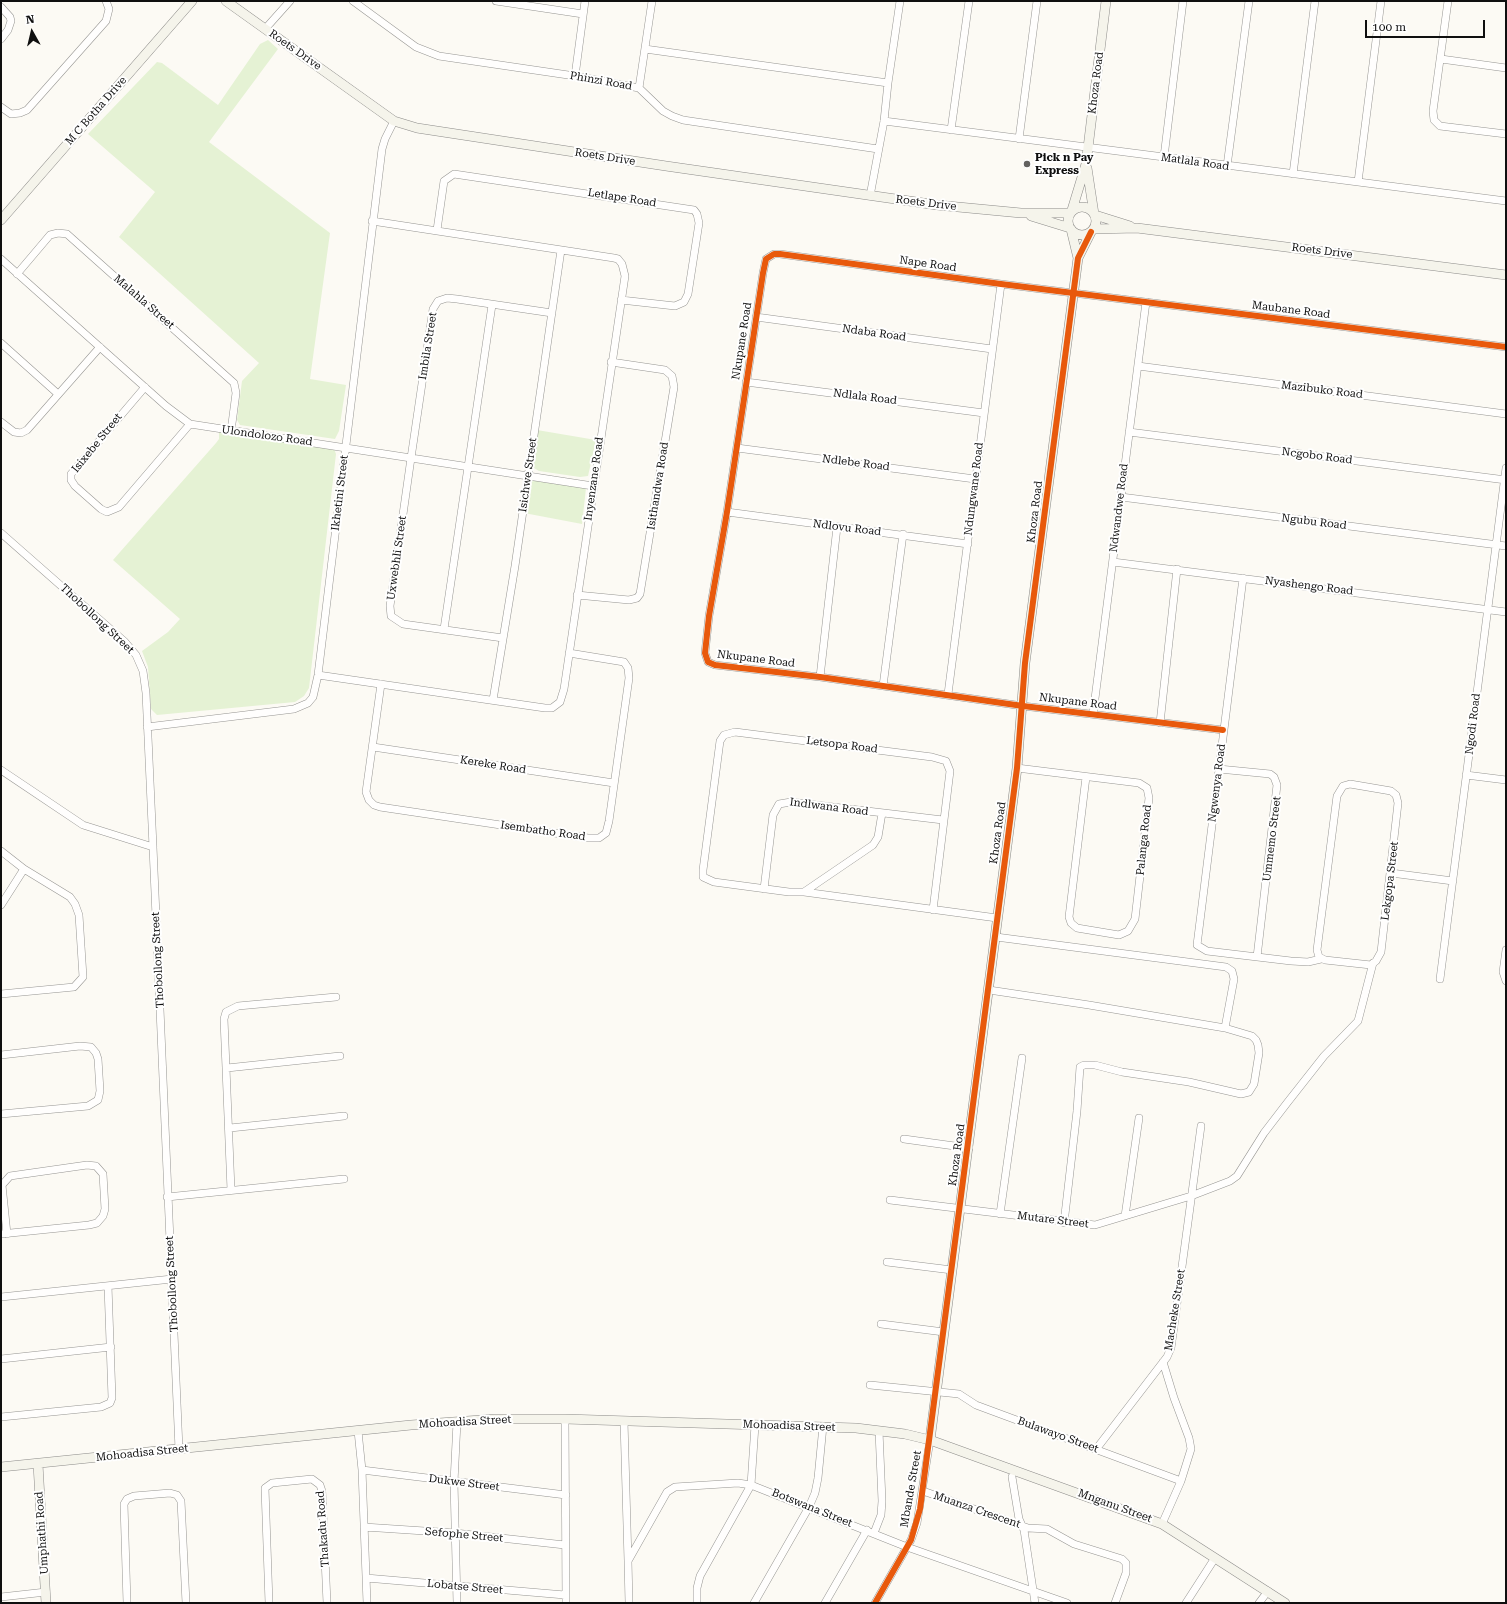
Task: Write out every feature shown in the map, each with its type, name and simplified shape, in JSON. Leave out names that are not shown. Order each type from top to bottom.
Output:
[{"type":"street","points":[[1,107],[11,114],[27,110],[106,21],[109,9],[106,1]]},
{"type":"street","name":"M C Botha Drive","points":[[1,220],[192,1]]},
{"type":"street","name":"Roets Drive","points":[[226,1],[394,122],[429,130],[870,196],[1022,214],[1071,212]]},
{"type":"street","points":[[265,29],[290,1]]},
{"type":"street","name":"Phinzi Road","points":[[353,1],[416,48],[429,53],[575,76],[639,88],[663,111],[677,119],[878,149]]},
{"type":"street","points":[[496,1],[583,14]]},
{"type":"street","points":[[575,76],[585,1]]},
{"type":"street","points":[[639,88],[652,1]]},
{"type":"street","points":[[870,196],[884,122],[900,1]]},
{"type":"street","points":[[950,130],[969,1]]},
{"type":"street","points":[[1019,139],[1037,1]]},
{"type":"street","name":"Khoza Road","points":[[1071,212],[1086,164],[1106,1]]},
{"type":"street","points":[[1164,157],[1183,1]]},
{"type":"street","points":[[1227,166],[1249,1]]},
{"type":"street","points":[[1292,174],[1315,1]]},
{"type":"street","points":[[1358,182],[1381,1]]},
{"type":"street","points":[[1448,1],[1433,111],[1437,124],[1440,126],[1506,134]]},
{"type":"street","points":[[1,7],[10,17],[11,21],[8,30],[1,39]]},
{"type":"street","points":[[646,49],[780,67],[888,84]]},
{"type":"street","points":[[1441,59],[1506,68]]},
{"type":"street","name":"Ikhetini Street","points":[[146,727],[294,709],[308,703],[313,697],[318,676],[372,221],[382,149],[385,138],[394,122]]},
{"type":"street","name":"Matlala Road","points":[[884,122],[1506,201]]},
{"type":"street","name":"Khoza Road","points":[[1086,164],[1095,214]]},
{"type":"street","name":"Letlape Road","points":[[437,230],[444,181],[450,175],[458,174],[694,210],[697,214],[699,223],[688,294],[684,302],[675,306],[621,300]]},
{"type":"street","points":[[1079,207],[1086,207],[1095,214],[1096,220],[1092,230],[1087,234],[1078,234],[1071,229],[1068,221],[1071,212],[1079,207]]},
{"type":"street","name":"Roets Drive","points":[[1022,214],[1071,229]]},
{"type":"street","name":"Roets Drive","points":[[1095,214],[1138,228]]},
{"type":"street","name":"Inyenzane Road","points":[[318,676],[545,708],[557,706],[562,697],[569,653],[621,300],[624,270],[618,259],[372,221]]},
{"type":"street","name":"Roets Drive","points":[[1092,230],[1138,228],[1506,275]]},
{"type":"street","name":"Khoza Road","points":[[1071,229],[1078,258]]},
{"type":"street","name":"Khoza Road","points":[[930,1440],[996,937],[997,918],[1017,768],[1023,706],[1025,664],[1078,258],[1092,230]]},
{"type":"street","name":"Malahla Street","points":[[17,274],[50,235],[58,232],[67,234],[234,383],[236,387],[236,398],[231,431]]},
{"type":"street","name":"Isichwe Street","points":[[493,700],[561,250]]},
{"type":"street","name":"Nape Road","points":[[780,254],[1001,284],[1074,292]]},
{"type":"street","name":"Nkupane Road","points":[[780,254],[769,256],[764,264],[737,448],[709,616],[705,647],[708,662],[715,665],[948,694],[1023,706],[1223,730]]},
{"type":"street","name":"Ulondolozo Road","points":[[1,259],[144,387],[190,424],[593,486]]},
{"type":"street","name":"Ndungwane Road","points":[[948,694],[1001,284]]},
{"type":"street","name":"Maubane Road","points":[[1074,292],[1506,347]]},
{"type":"street","name":"Imbila Street","points":[[411,458],[435,304],[441,299],[447,298],[552,313]]},
{"type":"street","name":"Ndwandwe Road","points":[[1093,714],[1128,432],[1146,302]]},
{"type":"street","points":[[444,629],[492,305]]},
{"type":"street","name":"Ndaba Road","points":[[756,317],[992,349]]},
{"type":"street","points":[[1,343],[58,394]]},
{"type":"street","points":[[1,422],[14,432],[23,433],[100,347]]},
{"type":"street","name":"Isithandwa Road","points":[[577,595],[629,600],[637,598],[640,594],[674,387],[672,376],[665,370],[611,362]]},
{"type":"street","name":"Mazibuko Road","points":[[1138,366],[1506,414]]},
{"type":"street","name":"Ndlala Road","points":[[746,382],[984,412]]},
{"type":"street","name":"Isixebe Street","points":[[144,387],[71,474],[71,480],[75,486],[101,509],[108,512],[119,507],[190,424]]},
{"type":"street","name":"Ncgobo Road","points":[[1128,432],[1505,480]]},
{"type":"street","name":"Ndlebe Road","points":[[737,448],[975,479]]},
{"type":"street","name":"Uxwebhli Street","points":[[411,458],[390,613],[394,619],[403,624],[503,638]]},
{"type":"street","name":"Ngodi Road","points":[[1440,979],[1506,468]]},
{"type":"street","name":"Ngubu Road","points":[[1121,497],[1506,546]]},
{"type":"street","name":"Ndlovu Road","points":[[727,512],[903,534],[968,544]]},
{"type":"street","points":[[820,677],[837,526]]},
{"type":"street","name":"Thobollong Street","points":[[1,532],[131,649],[140,662],[143,671],[146,693],[146,727],[153,847],[179,1450]]},
{"type":"street","points":[[883,686],[903,534]]},
{"type":"street","name":"Nyashengo Road","points":[[1113,562],[1178,569],[1506,612]]},
{"type":"street","points":[[1160,723],[1178,569]]},
{"type":"street","name":"Ngwenya Road","points":[[1243,578],[1223,730],[1220,769],[1196,942],[1199,947],[1207,951],[1257,957]]},
{"type":"street","name":"Isembatho Road","points":[[381,684],[366,792],[372,803],[387,808],[594,838],[603,836],[606,832],[609,821],[629,678],[628,668],[624,662],[569,653]]},
{"type":"street","name":"Letsopa Road","points":[[764,889],[707,880],[703,877],[720,741],[727,733],[738,732],[943,760],[948,765],[950,771],[933,910]]},
{"type":"street","name":"Kereke Road","points":[[373,747],[614,783]]},
{"type":"street","name":"Palanga Road","points":[[1017,768],[1139,783],[1144,785],[1148,792],[1135,919],[1128,931],[1124,934],[1114,935],[1077,928],[1071,923],[1069,916],[1086,777]]},
{"type":"street","name":"Ummemo Street","points":[[1220,769],[1270,774],[1274,777],[1277,785],[1257,957]]},
{"type":"street","points":[[1,771],[83,825],[153,847]]},
{"type":"street","points":[[1466,774],[1506,780]]},
{"type":"street","name":"Lekgopa Street","points":[[1191,1196],[1223,1184],[1237,1176],[1264,1133],[1287,1102],[1324,1056],[1358,1021],[1373,963],[1376,961],[1380,952],[1398,811],[1396,795],[1391,791],[1347,785],[1341,788],[1337,796],[1317,945],[1318,954],[1322,959]]},
{"type":"street","name":"Indlwana Road","points":[[764,889],[772,824],[776,807],[779,804],[791,802],[943,820]]},
{"type":"street","points":[[804,892],[873,845],[878,837],[882,813]]},
{"type":"street","points":[[1,852],[24,869],[70,898],[75,904],[79,915],[83,977],[74,987],[1,994]]},
{"type":"street","points":[[1,905],[24,869]]},
{"type":"street","points":[[1391,872],[1453,881]]},
{"type":"street","points":[[764,889],[804,892],[997,918]]},
{"type":"street","points":[[996,937],[1226,967],[1232,971],[1234,979],[1225,1028]]},
{"type":"street","points":[[1506,950],[1503,972],[1506,981]]},
{"type":"street","points":[[1257,957],[1296,962],[1322,959],[1364,965],[1373,963]]},
{"type":"street","points":[[989,990],[1225,1028],[1244,1033],[1256,1040],[1259,1053],[1254,1084],[1249,1092],[1234,1094],[1190,1082],[1122,1072],[1095,1065],[1084,1065],[1079,1069],[1077,1111],[1064,1222]]},
{"type":"street","points":[[231,1190],[230,1128],[224,1019],[226,1012],[238,1006],[336,997]]},
{"type":"street","points":[[1,1055],[80,1046],[91,1047],[96,1053],[98,1059],[100,1091],[98,1100],[88,1106],[1,1114]]},
{"type":"street","points":[[227,1068],[340,1056]]},
{"type":"street","points":[[1000,1214],[1022,1058]]},
{"type":"street","points":[[230,1128],[344,1116]]},
{"type":"street","points":[[1125,1216],[1139,1118]]},
{"type":"street","name":"Macheke Street","points":[[1096,1448],[1163,1362],[1171,1348],[1201,1126]]},
{"type":"street","points":[[904,1139],[969,1148]]},
{"type":"street","points":[[93,1165],[101,1170],[104,1176],[105,1209],[100,1220],[89,1226],[4,1234],[2,1185],[5,1179],[15,1174],[93,1165]]},
{"type":"street","points":[[167,1197],[344,1179]]},
{"type":"street","name":"Mutare Street","points":[[890,1200],[1095,1225],[1191,1196]]},
{"type":"street","points":[[887,1262],[952,1270]]},
{"type":"street","points":[[1,1297],[172,1279]]},
{"type":"street","points":[[1,1417],[107,1405],[110,1403],[112,1398],[108,1286]]},
{"type":"street","points":[[881,1324],[944,1332]]},
{"type":"street","points":[[1,1359],[111,1347]]},
{"type":"street","points":[[1162,1524],[1181,1481],[1189,1460],[1191,1449],[1189,1438],[1174,1398],[1163,1362]]},
{"type":"street","name":"Bulawayo Street","points":[[870,1385],[936,1393],[959,1394],[976,1405],[1096,1448],[1181,1481]]},
{"type":"street","points":[[565,1419],[566,1495],[564,1545],[566,1603]]},
{"type":"street","name":"Mohoadisa Street","points":[[1,1467],[457,1422],[565,1419],[823,1426],[879,1431],[930,1440]]},
{"type":"street","points":[[624,1421],[629,1603]]},
{"type":"street","points":[[457,1422],[454,1482],[457,1603]]},
{"type":"street","points":[[697,1603],[696,1588],[700,1576],[752,1485],[755,1425]]},
{"type":"street","points":[[754,1603],[809,1507],[818,1478],[823,1426]]},
{"type":"street","points":[[358,1431],[362,1470],[367,1603]]},
{"type":"street","points":[[874,1533],[881,1515],[882,1501],[879,1431]]},
{"type":"street","name":"Mbande Street","points":[[876,1603],[907,1547],[917,1523],[930,1440]]},
{"type":"street","name":"Mnganu Street","points":[[930,1440],[1162,1524],[1268,1590],[1285,1603]]},
{"type":"street","name":"Umphathi Road","points":[[38,1464],[46,1603]]},
{"type":"street","name":"Dukwe Street","points":[[362,1470],[566,1495]]},
{"type":"street","points":[[1012,1476],[1035,1603]]},
{"type":"street","name":"Thakadu Road","points":[[269,1603],[265,1488],[272,1483],[312,1479],[320,1485],[322,1491],[328,1603]]},
{"type":"street","name":"Botswana Street","points":[[628,1561],[665,1494],[670,1489],[675,1487],[738,1482],[752,1485],[907,1547],[1067,1603]]},
{"type":"street","name":"Muanza Crescent","points":[[923,1491],[1028,1528],[1047,1529],[1074,1544],[1122,1559],[1126,1563],[1126,1573],[1115,1603]]},
{"type":"street","points":[[127,1603],[124,1504],[127,1499],[134,1496],[170,1493],[181,1501],[186,1603]]},
{"type":"street","name":"Sefophe Street","points":[[364,1527],[455,1533],[564,1545]]},
{"type":"street","points":[[825,1603],[867,1530]]},
{"type":"street","points":[[1186,1603],[1215,1558]]},
{"type":"street","name":"Lobatse Street","points":[[366,1578],[456,1587],[565,1595]]},
{"type":"street","points":[[1260,1603],[1268,1590]]},
{"type":"street","points":[[1,1596],[46,1592]]},
{"type":"green space","points":[[268,40],[278,49],[209,142],[330,233],[310,379],[346,385],[339,431],[335,439],[240,425],[237,420],[242,381],[259,363],[119,237],[155,192],[88,134],[157,62],[162,63],[218,105],[260,44]]},
{"type":"green space","points":[[537,430],[596,440],[588,476],[580,477],[539,471],[534,468],[532,465]]},
{"type":"green space","points":[[219,431],[334,449],[336,454],[309,688],[304,696],[295,702],[157,715],[151,709],[148,667],[142,651],[168,632],[180,619],[113,560],[216,443],[219,439]]},
{"type":"green space","points":[[530,478],[586,488],[582,524],[524,513]]},
{"type":"cycle path","points":[[875,1603],[911,1540],[920,1509],[1017,768],[1025,663],[1078,258],[1091,232]]},
{"type":"cycle path","points":[[1223,730],[1023,706],[820,677],[715,665],[708,662],[705,653],[709,616],[727,512],[766,259],[774,254],[780,254],[1001,284],[1506,347]]},
{"type":"place","name":"Pick n Pay Express","points":[[1027,164]]}]
